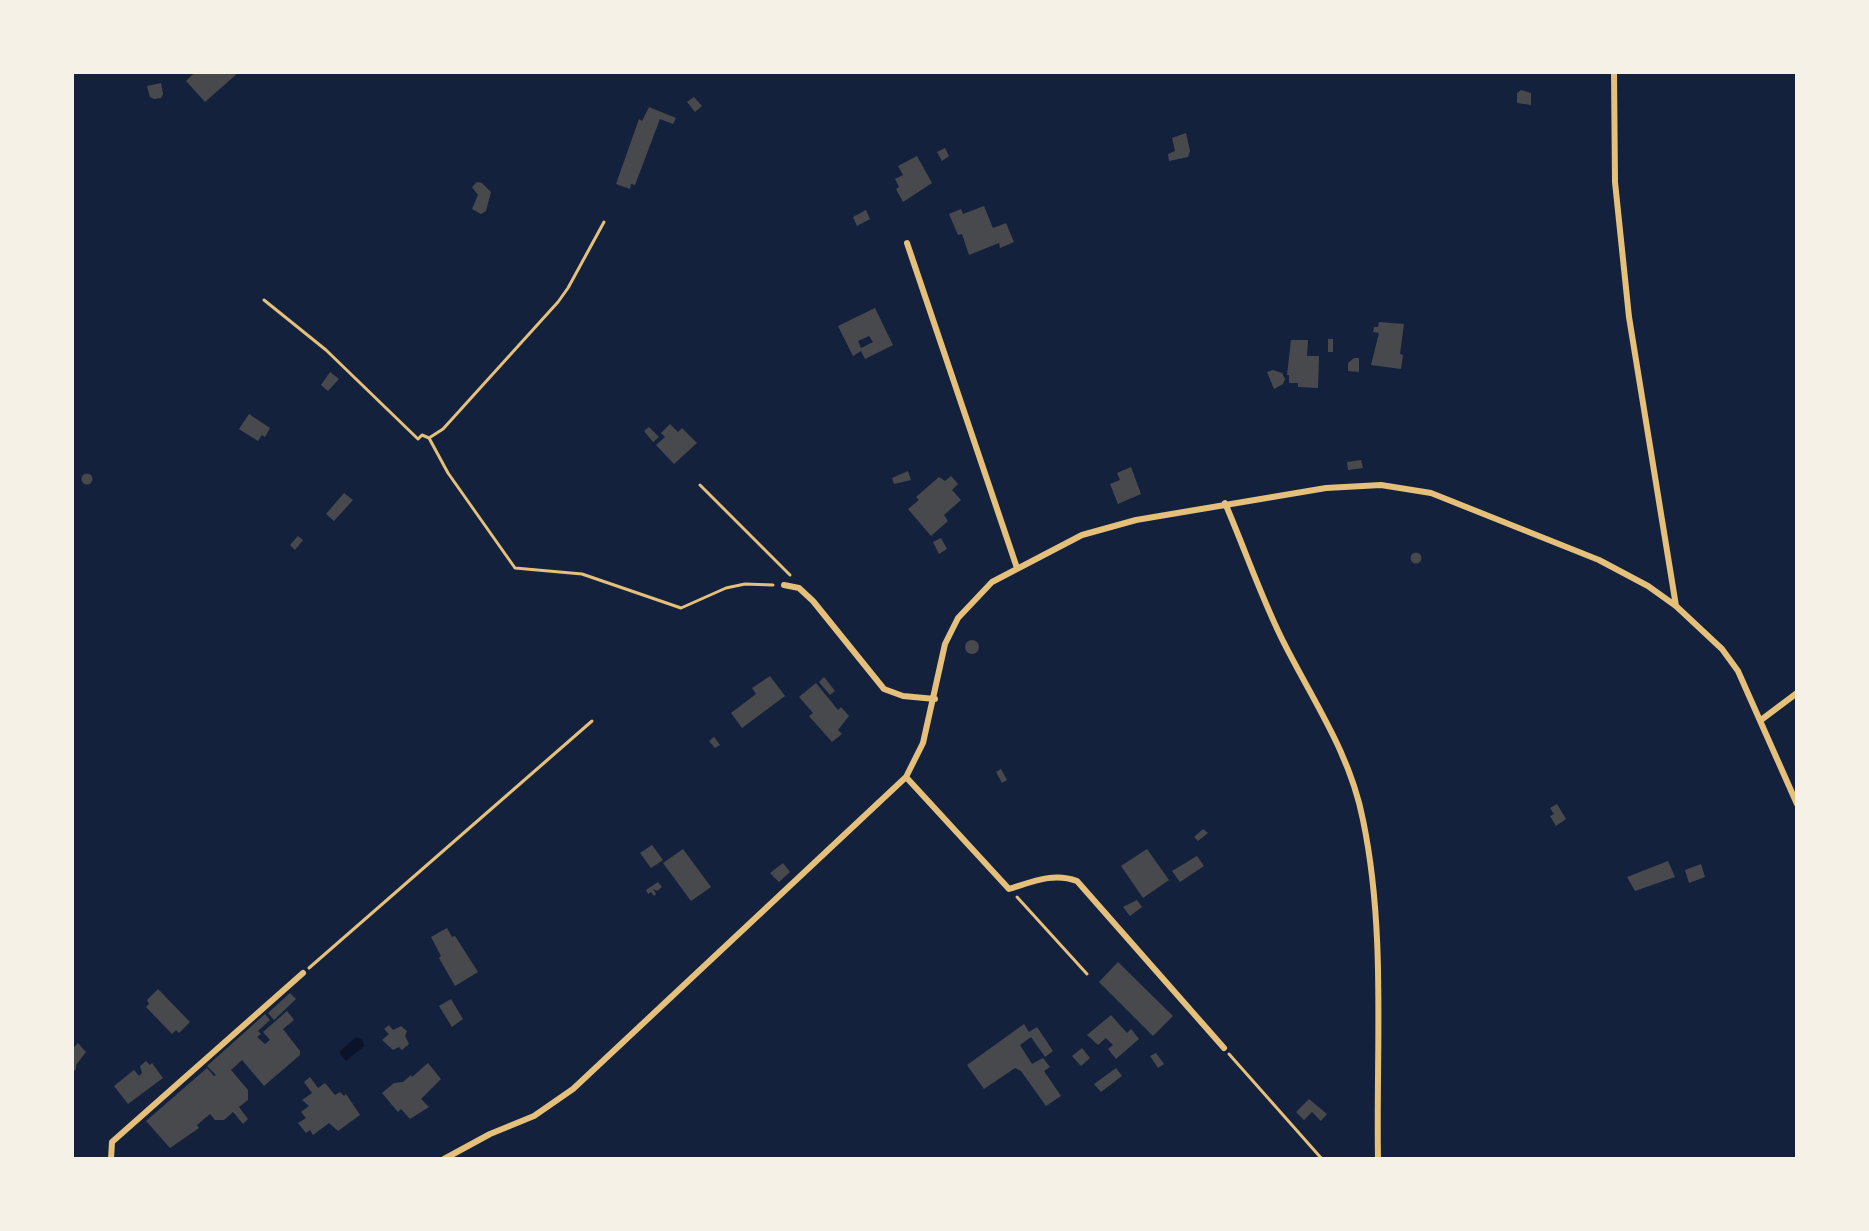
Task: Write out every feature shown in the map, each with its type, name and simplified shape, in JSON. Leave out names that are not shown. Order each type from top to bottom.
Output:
[{"type":"street","points":[[1614,72],[1615,182],[1629,317],[1676,606]]},
{"type":"street","points":[[907,243],[1017,568]]},
{"type":"street","points":[[444,1159],[490,1134],[534,1116],[573,1089],[906,777],[923,743],[945,644],[958,618],[992,582],[1082,535],[1136,520],[1326,488],[1381,485],[1418,490],[1451,500],[1599,560],[1648,586],[1676,606],[1730,660],[1761,720],[1797,804]]},
{"type":"street","points":[[1225,503],[1281,637],[1320,707],[1347,765],[1363,819],[1376,920],[1378,1159]]},
{"type":"street","points":[[784,585],[799,588],[884,689],[903,696],[935,699]]},
{"type":"street","points":[[1761,720],[1797,693]]},
{"type":"street","points":[[906,777],[1009,889],[1051,876],[1065,876],[1077,881],[1224,1048]]},
{"type":"street","points":[[111,1159],[112,1142],[303,973]]},
{"type":"path","points":[[429,438],[443,429],[558,302],[604,222]]},
{"type":"path","points":[[264,300],[326,350],[418,439],[422,435],[429,438],[448,473],[515,568],[582,574],[681,608],[735,585],[784,585]]},
{"type":"path","points":[[700,485],[786,569],[799,588]]},
{"type":"path","points":[[303,973],[592,721]]},
{"type":"path","points":[[1009,889],[1087,974]]},
{"type":"path","points":[[1224,1048],[1322,1159]]},
{"type":"water","points":[[356,1037],[362,1039],[364,1046],[346,1061],[339,1052]]},
{"type":"building","points":[[195,72],[239,72],[205,102],[186,81]]},
{"type":"building","points":[[161,83],[161,98],[150,97],[147,86]]},
{"type":"building","points":[[1521,90],[1531,93],[1531,105],[1517,103],[1517,93]]},
{"type":"building","points":[[694,97],[702,106],[695,112],[687,102]]},
{"type":"building","points":[[649,107],[676,118],[673,124],[660,119],[635,185],[631,184],[630,189],[616,184],[639,119],[642,121]]},
{"type":"building","points":[[1186,133],[1190,151],[1188,157],[1169,161],[1168,154],[1175,151],[1172,138]]},
{"type":"building","points":[[945,148],[949,156],[942,161],[937,152]]},
{"type":"building","points":[[917,156],[932,183],[903,202],[896,189],[899,187],[895,179],[903,175],[898,166]]},
{"type":"building","points":[[477,182],[491,192],[486,211],[481,214],[472,209],[478,195],[472,187]]},
{"type":"building","points":[[984,206],[993,228],[1006,223],[1014,242],[1000,248],[999,243],[969,255],[962,234],[958,235],[949,214],[961,209],[963,214]]},
{"type":"building","points":[[866,210],[870,219],[857,226],[853,217]]},
{"type":"building","points":[[875,308],[893,345],[865,359],[861,351],[853,356],[838,326]],"holes":[[[869,336],[873,342],[861,348],[858,341]]]},
{"type":"building","points":[[1379,322],[1404,324],[1401,369],[1371,365],[1379,333],[1373,332]]},
{"type":"building","points":[[1328,339],[1333,339],[1333,352],[1328,352]]},
{"type":"building","points":[[1291,340],[1308,340],[1307,356],[1319,356],[1318,388],[1298,387],[1298,383],[1289,383]]},
{"type":"building","points":[[1359,358],[1359,372],[1348,371],[1348,363]]},
{"type":"building","points":[[330,372],[339,379],[328,391],[321,385]]},
{"type":"building","points":[[1267,372],[1282,373],[1285,379],[1274,389]]},
{"type":"building","points":[[249,414],[270,428],[265,437],[262,435],[258,441],[239,429]]},
{"type":"building","points":[[670,424],[678,432],[682,428],[697,443],[674,464],[656,445],[665,437],[661,433]]},
{"type":"building","points":[[649,427],[659,437],[653,442],[644,431]]},
{"type":"building","points":[[1361,460],[1363,468],[1348,470],[1347,462]]},
{"type":"building","points":[[1131,467],[1141,494],[1118,504],[1110,484],[1120,480],[1117,473]]},
{"type":"building","points":[[908,471],[911,480],[894,484],[892,478]]},
{"type":"building","points":[[87,473],[93,479],[87,485],[81,479]]},
{"type":"building","points":[[951,476],[958,484],[952,490],[961,500],[944,515],[948,521],[931,536],[908,509],[919,500],[916,497],[939,477],[945,481]]},
{"type":"building","points":[[344,493],[353,500],[334,521],[326,514]]},
{"type":"building","points":[[298,536],[303,540],[295,550],[290,545]]},
{"type":"building","points":[[941,538],[947,549],[939,554],[933,542]]},
{"type":"building","points":[[1416,553],[1421,558],[1416,563],[1411,558]]},
{"type":"building","points":[[972,640],[979,647],[972,654],[965,647]]},
{"type":"building","points":[[770,676],[785,696],[742,728],[731,713],[756,694],[752,688]]},
{"type":"building","points":[[824,677],[835,691],[830,695],[819,682]]},
{"type":"building","points":[[816,683],[838,710],[841,707],[849,716],[838,730],[842,734],[832,742],[809,716],[813,713],[799,697]]},
{"type":"building","points":[[714,737],[720,745],[715,748],[709,741]]},
{"type":"building","points":[[1001,769],[1007,780],[1002,783],[996,772]]},
{"type":"building","points":[[1557,804],[1566,819],[1556,826],[1550,816],[1554,814],[1550,808]]},
{"type":"building","points":[[1203,829],[1208,833],[1198,841],[1194,837]]},
{"type":"building","points":[[652,845],[663,860],[651,868],[640,853]]},
{"type":"building","points":[[683,849],[711,887],[691,901],[663,863]]},
{"type":"building","points":[[1147,849],[1169,880],[1143,898],[1121,866]]},
{"type":"building","points":[[1197,856],[1204,866],[1180,882],[1172,871]]},
{"type":"building","points":[[1668,861],[1675,877],[1635,891],[1627,877]]},
{"type":"building","points":[[783,863],[790,872],[779,882],[770,873]]},
{"type":"building","points":[[1701,864],[1705,877],[1689,883],[1685,870]]},
{"type":"building","points":[[658,882],[662,887],[657,891],[653,889],[654,896],[651,892],[648,894],[646,890]]},
{"type":"building","points":[[1137,900],[1142,907],[1130,916],[1123,907]]},
{"type":"building","points":[[447,928],[478,972],[455,986],[431,937]]},
{"type":"building","points":[[1118,962],[1173,1016],[1153,1036],[1099,982]]},
{"type":"building","points":[[158,989],[190,1022],[179,1033],[176,1030],[172,1034],[146,1007],[149,1004],[147,1000]]},
{"type":"building","points":[[290,993],[296,999],[274,1020],[268,1013]]},
{"type":"building","points":[[451,999],[463,1019],[452,1027],[439,1006]]},
{"type":"building","points":[[287,1011],[294,1020],[283,1029],[300,1055],[264,1086],[242,1060],[231,1070],[248,1090],[248,1100],[239,1107],[248,1119],[243,1124],[233,1112],[224,1120],[215,1120],[210,1114],[197,1125],[199,1128],[170,1148],[146,1121],[207,1068],[216,1075],[207,1066],[265,1014],[270,1020],[258,1031],[261,1034],[257,1037],[265,1044],[270,1040],[263,1032]]},
{"type":"building","points":[[1111,1015],[1127,1033],[1131,1029],[1139,1039],[1116,1059],[1108,1049],[1113,1045],[1106,1038],[1098,1045],[1087,1035]]},
{"type":"building","points":[[1024,1024],[1029,1032],[1037,1027],[1053,1051],[1045,1057],[1031,1037],[1020,1045],[1032,1064],[1043,1058],[1050,1067],[1044,1071],[1061,1096],[1046,1106],[1021,1071],[1015,1068],[984,1089],[967,1065]]},
{"type":"building","points":[[389,1025],[393,1030],[401,1026],[407,1031],[405,1036],[409,1044],[402,1050],[399,1047],[393,1050],[382,1040],[389,1034],[384,1029]]},
{"type":"building","points":[[78,1043],[86,1052],[72,1073],[72,1049]]},
{"type":"building","points":[[1082,1048],[1090,1058],[1081,1066],[1072,1056]]},
{"type":"building","points":[[1156,1053],[1164,1064],[1158,1068],[1150,1056]]},
{"type":"building","points":[[146,1061],[150,1065],[152,1063],[163,1078],[128,1104],[114,1086],[134,1070],[139,1076],[142,1073],[140,1066]]},
{"type":"building","points":[[428,1063],[441,1079],[421,1099],[429,1107],[410,1119],[401,1109],[398,1112],[382,1093],[394,1083],[412,1077]]},
{"type":"building","points":[[1116,1068],[1122,1076],[1101,1092],[1094,1084]]},
{"type":"building","points":[[310,1077],[318,1088],[325,1083],[335,1095],[340,1092],[344,1096],[346,1094],[360,1115],[338,1131],[329,1123],[313,1135],[310,1130],[306,1133],[298,1123],[306,1118],[301,1112],[309,1106],[302,1100],[312,1093],[304,1082]]},
{"type":"building","points":[[1309,1099],[1327,1114],[1321,1121],[1312,1112],[1304,1120],[1296,1112]]}]
